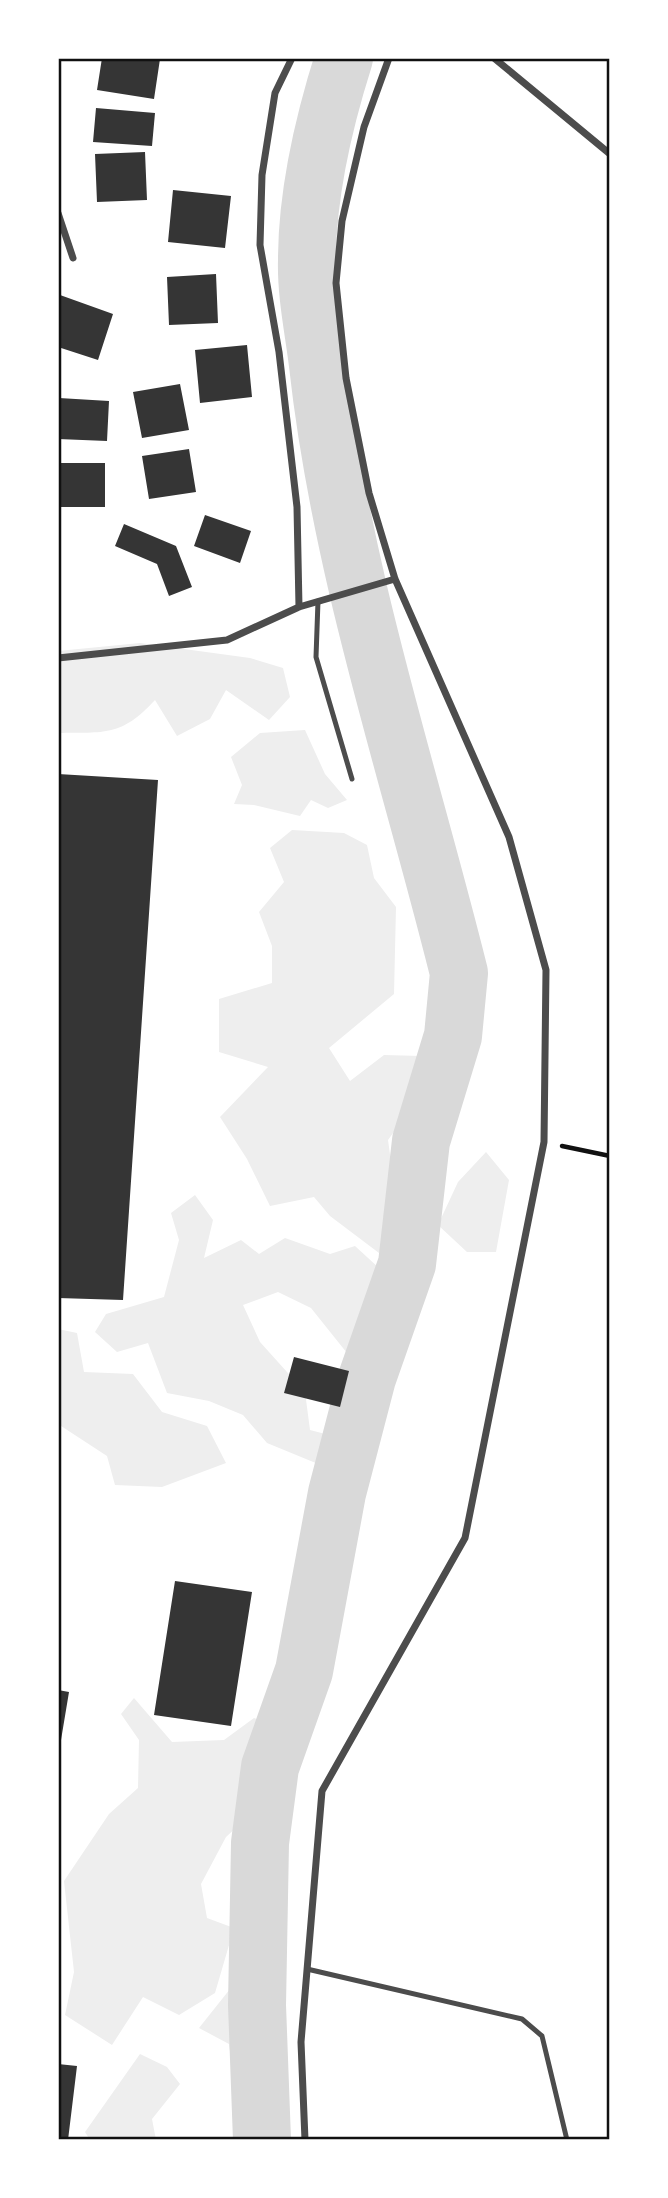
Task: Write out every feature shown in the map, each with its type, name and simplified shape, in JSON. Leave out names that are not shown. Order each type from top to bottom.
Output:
[{"type":"street","points":[[292,58],[275,93],[262,174],[260,245],[279,352],[297,507],[299,607]]},
{"type":"street","points":[[304,2140],[301,2042],[322,1791],[465,1538],[544,1142],[546,970],[509,836],[395,579],[369,494],[349,391],[336,283],[342,220],[361,140],[389,58]]},
{"type":"street","points":[[494,58],[610,154]]},
{"type":"street","points":[[58,213],[73,258]]},
{"type":"street","points":[[58,658],[227,640],[299,607],[342,592],[395,579]]},
{"type":"lane","points":[[318,601],[316,657],[352,779]]},
{"type":"lane","points":[[307,1969],[522,2019],[542,2036],[567,2140]]},
{"type":"path","points":[[544,1142],[610,1156]]},
{"type":"shaded area","points":[[140,643],[250,658],[283,668],[290,697],[269,720],[226,690],[210,719],[177,736],[155,700],[132,721],[111,730],[58,733],[58,651]]},
{"type":"shaded area","points":[[305,730],[325,774],[347,800],[328,808],[311,800],[300,816],[254,805],[234,804],[242,785],[231,757],[260,733]]},
{"type":"shaded area","points":[[292,830],[344,833],[367,845],[374,878],[396,907],[394,994],[329,1048],[350,1081],[384,1055],[421,1056],[423,1092],[388,1140],[398,1212],[379,1253],[330,1216],[314,1197],[270,1206],[247,1159],[220,1117],[268,1067],[219,1052],[219,999],[272,983],[272,946],[259,912],[284,882],[270,848]]},
{"type":"shaded area","points":[[486,1152],[509,1180],[496,1252],[467,1252],[438,1225],[458,1182]]},
{"type":"shaded area","points":[[195,1195],[213,1220],[204,1258],[241,1240],[259,1254],[285,1238],[330,1254],[355,1246],[379,1268],[369,1327],[355,1363],[311,1308],[278,1292],[243,1305],[260,1342],[305,1392],[310,1430],[333,1436],[323,1466],[267,1443],[243,1415],[209,1401],[167,1393],[148,1343],[117,1352],[95,1332],[106,1314],[164,1297],[179,1240],[171,1213]]},
{"type":"shaded area","points":[[58,1329],[77,1333],[84,1372],[133,1374],[162,1412],[207,1426],[226,1463],[162,1487],[115,1485],[107,1456],[58,1424]]},
{"type":"shaded area","points":[[134,1698],[172,1742],[224,1740],[254,1718],[269,1724],[250,1815],[226,1837],[201,1884],[207,1918],[234,1928],[215,1993],[179,2015],[143,1997],[112,2045],[65,2015],[74,1972],[64,1881],[109,1814],[138,1788],[139,1740],[121,1714]]},
{"type":"shaded area","points":[[268,1875],[280,1893],[287,1936],[278,2008],[283,2044],[280,2120],[293,2140],[242,2140],[229,2044],[199,2028],[234,1984],[246,1927]]},
{"type":"shaded area","points":[[140,2054],[167,2067],[180,2084],[152,2119],[156,2140],[90,2140],[85,2132]]},
{"type":"building","points":[[102,58],[160,59],[154,99],[97,90]]},
{"type":"building","points":[[96,108],[155,113],[152,146],[93,142]]},
{"type":"building","points":[[145,152],[147,200],[97,202],[95,154]]},
{"type":"building","points":[[173,190],[231,196],[225,248],[168,242]]},
{"type":"building","points":[[216,274],[218,323],[169,325],[167,277]]},
{"type":"building","points":[[60,295],[113,314],[98,360],[58,347]]},
{"type":"building","points":[[247,345],[252,397],[200,403],[195,350]]},
{"type":"building","points":[[180,384],[189,430],[142,438],[133,392]]},
{"type":"building","points":[[59,398],[109,401],[107,441],[58,439]]},
{"type":"building","points":[[189,449],[196,492],[149,499],[142,456]]},
{"type":"building","points":[[58,463],[105,463],[105,507],[58,507]]},
{"type":"building","points":[[205,515],[251,531],[240,563],[194,546]]},
{"type":"building","points":[[124,524],[176,546],[192,587],[169,596],[157,564],[115,546]]},
{"type":"building","points":[[58,774],[158,780],[123,1300],[58,1298]]},
{"type":"building","points":[[294,1357],[349,1371],[340,1407],[284,1393]]},
{"type":"building","points":[[175,1581],[252,1592],[231,1726],[154,1715]]},
{"type":"building","points":[[58,1690],[69,1692],[59,1752],[58,1751]]},
{"type":"building","points":[[58,2064],[77,2066],[68,2140],[58,2140]]},
{"type":"waterway","points":[[262,2140],[257,2005],[260,1843],[270,1767],[304,1671],[337,1493],[367,1378],[407,1264],[421,1141],[453,1036],[459,973],[360,596],[329,443],[311,313],[307,273],[313,183],[344,58]]}]
